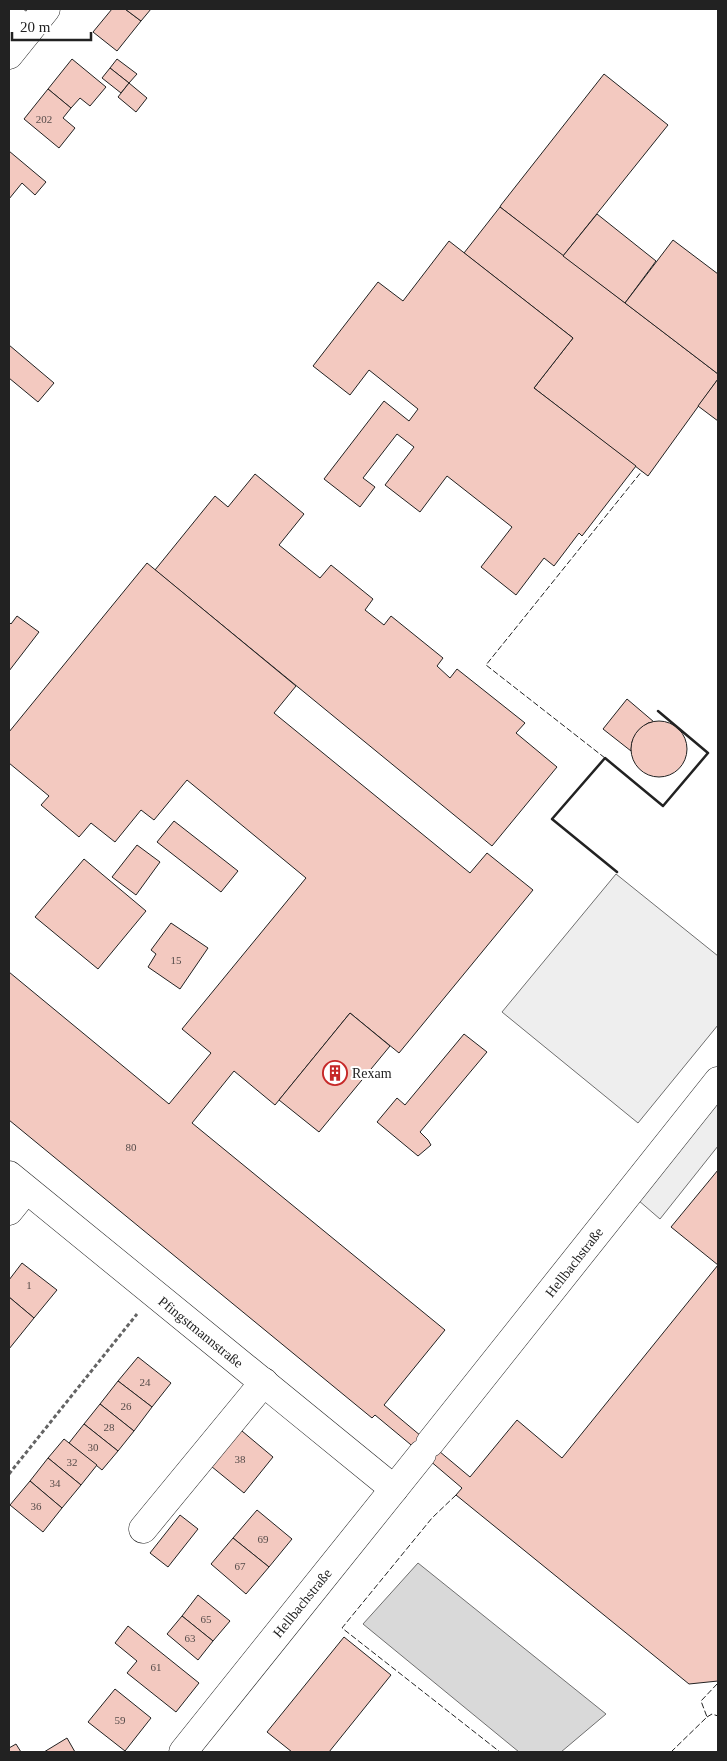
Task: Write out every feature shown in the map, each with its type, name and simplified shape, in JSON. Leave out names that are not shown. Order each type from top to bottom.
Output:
[{"type":"street","points":[[9,55],[18,24],[46,9]]},
{"type":"street","name":"Hellbachstraße","points":[[183,1752],[718,1081]]},
{"type":"street","points":[[9,1211],[18,1182]]},
{"type":"street","name":"Pfingstmannstraße","points":[[18,1182],[394,1488]]},
{"type":"street","points":[[143,1530],[264,1382]]},
{"type":"path","points":[[9,1474],[154,1293]]},
{"type":"shaded area","points":[[616,874],[718,956],[718,1025],[638,1123],[502,1012]]},
{"type":"shaded area","points":[[718,1102],[718,1146],[660,1219],[638,1200]]},
{"type":"shaded area","points":[[418,1563],[606,1714],[561,1752],[519,1752],[363,1624]]},
{"type":"building","points":[[112,9],[125,9],[141,21],[117,51],[93,32]]},
{"type":"building","points":[[125,9],[151,9],[141,21]]},
{"type":"building","points":[[72,59],[106,87],[90,106],[80,98],[71,108],[48,89]]},
{"type":"building","points":[[117,59],[137,74],[129,83],[110,68]]},
{"type":"building","points":[[110,68],[129,83],[121,93],[102,78]]},
{"type":"building","points":[[604,74],[668,125],[563,256],[500,207]]},
{"type":"building","points":[[129,83],[147,98],[136,112],[118,97]]},
{"type":"building","points":[[48,89],[71,108],[63,118],[75,128],[59,148],[24,119]]},
{"type":"building","points":[[9,151],[46,182],[35,195],[22,183],[9,199]]},
{"type":"building","points":[[500,207],[718,374],[718,379],[648,476],[534,388],[573,338],[464,253]]},
{"type":"building","points":[[597,214],[656,261],[625,303],[563,256]]},
{"type":"building","points":[[673,240],[718,274],[718,374],[625,303]]},
{"type":"building","points":[[449,241],[573,338],[534,388],[636,466],[582,536],[579,533],[554,566],[544,558],[516,595],[481,567],[512,527],[447,476],[420,512],[385,485],[414,447],[397,434],[363,478],[375,487],[360,507],[324,479],[384,401],[409,421],[418,409],[369,370],[350,395],[313,366],[378,282],[403,301]]},
{"type":"building","points":[[9,345],[54,383],[38,402],[9,378]]},
{"type":"building","points":[[718,379],[718,421],[698,406]]},
{"type":"building","points":[[255,474],[304,514],[279,545],[320,578],[331,565],[373,599],[365,610],[384,625],[391,616],[443,658],[437,666],[450,678],[457,669],[525,723],[516,733],[557,767],[492,846],[155,570],[215,496],[228,507]]},
{"type":"building","points":[[147,563],[296,686],[274,713],[470,873],[487,853],[533,890],[399,1053],[350,1013],[275,1105],[234,1071],[192,1123],[445,1330],[384,1405],[470,1477],[517,1420],[562,1458],[718,1265],[718,1681],[689,1684],[456,1495],[462,1488],[375,1415],[372,1418],[9,1120],[9,972],[169,1104],[211,1053],[182,1029],[306,878],[187,780],[154,820],[141,810],[115,842],[91,823],[79,837],[41,805],[49,796],[9,763],[9,732]]},
{"type":"building","points":[[17,616],[39,632],[9,671],[9,622],[11,624]]},
{"type":"building","points":[[627,699],[654,722],[648,723],[638,731],[632,742],[631,751],[603,729]]},
{"type":"building","points":[[659,721],[670,723],[679,729],[685,738],[687,749],[685,760],[679,769],[670,775],[659,777],[648,775],[639,769],[633,760],[631,749],[633,738],[639,729],[648,723]]},
{"type":"building","points":[[174,821],[238,871],[221,892],[157,842]]},
{"type":"building","points":[[137,845],[160,862],[136,895],[112,877]]},
{"type":"building","points":[[84,859],[146,911],[98,969],[35,917]]},
{"type":"building","points":[[171,923],[208,948],[180,989],[148,967],[156,954],[151,950]]},
{"type":"building","name":"Rexam","points":[[350,1013],[390,1046],[319,1132],[279,1100]]},
{"type":"building","points":[[464,1034],[487,1052],[420,1132],[431,1145],[418,1156],[377,1122],[397,1098],[405,1105]]},
{"type":"building","points":[[718,1170],[718,1265],[671,1227]]},
{"type":"building","points":[[22,1263],[57,1290],[34,1318],[9,1297],[9,1280]]},
{"type":"building","points":[[9,1297],[34,1318],[9,1349]]},
{"type":"building","points":[[138,1357],[171,1383],[152,1407],[118,1381]]},
{"type":"building","points":[[118,1381],[152,1407],[134,1431],[100,1404]]},
{"type":"building","points":[[100,1404],[134,1431],[118,1451],[84,1424]]},
{"type":"building","points":[[84,1424],[118,1451],[102,1470],[69,1443]]},
{"type":"building","points":[[236,1426],[273,1457],[244,1493],[206,1462]]},
{"type":"building","points":[[64,1439],[97,1465],[81,1485],[48,1458]]},
{"type":"building","points":[[48,1458],[81,1485],[62,1508],[30,1481]]},
{"type":"building","points":[[30,1481],[62,1508],[43,1532],[10,1505]]},
{"type":"building","points":[[257,1510],[292,1539],[269,1567],[233,1538]]},
{"type":"building","points":[[180,1515],[198,1529],[168,1567],[150,1553]]},
{"type":"building","points":[[233,1538],[269,1567],[246,1594],[211,1564]]},
{"type":"building","points":[[198,1595],[230,1621],[213,1641],[182,1616]]},
{"type":"building","points":[[182,1616],[213,1641],[198,1660],[167,1634]]},
{"type":"building","points":[[128,1626],[199,1683],[176,1712],[127,1673],[137,1661],[115,1643]]},
{"type":"building","points":[[344,1637],[391,1675],[329,1752],[292,1752],[267,1732]]},
{"type":"building","points":[[115,1689],[151,1718],[125,1751],[88,1722]]},
{"type":"building","points":[[67,1738],[75,1752],[44,1752]]},
{"type":"building","points":[[16,1744],[21,1752],[9,1752],[9,1748]]},
{"type":"fence","points":[[605,758],[486,665],[642,471]]},
{"type":"fence","points":[[456,1495],[432,1518],[342,1628],[500,1752]]},
{"type":"fence","points":[[671,1752],[707,1717],[701,1701],[718,1683]]},
{"type":"fence","points":[[707,1717],[712,1714],[718,1716]]},
{"type":"wall","points":[[617,872],[552,819],[605,758],[663,806],[708,753],[658,711]]},
{"type":"place","name":"Rexam","points":[[335,1073]]}]
